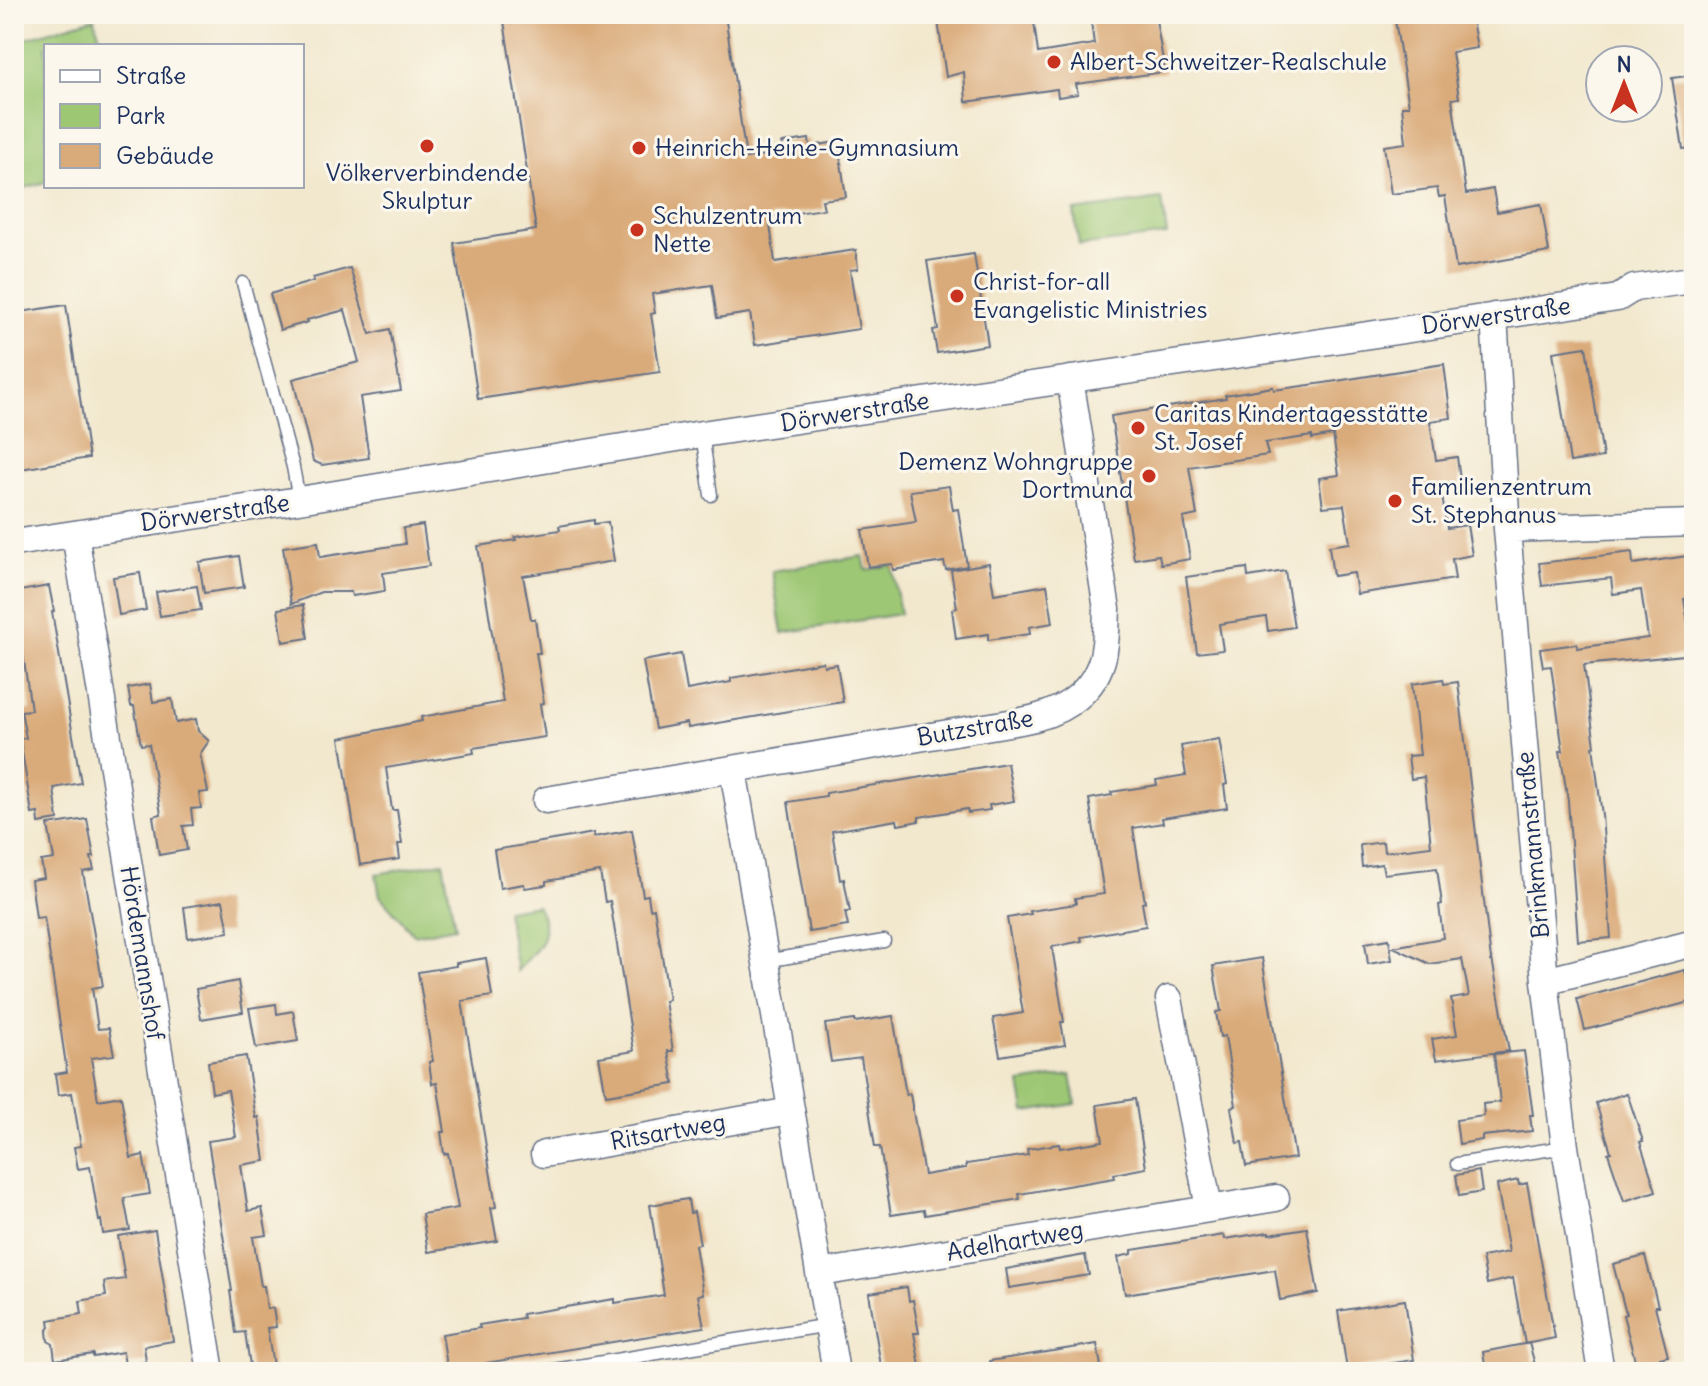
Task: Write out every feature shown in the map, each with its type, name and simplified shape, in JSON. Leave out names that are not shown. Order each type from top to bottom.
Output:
[{"type":"street","name":"Dörwerstraße","points":[[14,543],[702,434],[1618,298],[1634,288],[1694,282]]},
{"type":"street","name":"Brinkmannstraße","points":[[1494,316],[1507,529],[1545,981],[1565,1147],[1601,1372]]},
{"type":"street","name":"Butzstraße","points":[[546,800],[1028,720],[1063,708],[1089,687],[1102,661],[1107,609],[1070,379]]},
{"type":"street","points":[[1507,529],[1694,523]]},
{"type":"street","name":"Hördemannshof","points":[[75,534],[210,1372]]},
{"type":"street","points":[[733,770],[836,1372]]},
{"type":"street","points":[[1545,981],[1694,943]]},
{"type":"street","points":[[1169,999],[1209,1208]]},
{"type":"street","name":"Ritsartweg","points":[[544,1154],[791,1111]]},
{"type":"street","name":"Adelhartweg","points":[[820,1273],[1276,1198]]},
{"type":"street","points":[[204,1372],[210,1372]]},
{"type":"lane","points":[[243,283],[293,467],[299,500]]},
{"type":"lane","points":[[702,434],[711,495]]},
{"type":"lane","points":[[765,961],[884,941]]},
{"type":"lane","points":[[1457,1164],[1565,1147]]},
{"type":"lane","points":[[542,1372],[829,1325]]},
{"type":"green space","points":[[94,18],[102,44],[44,44],[44,183],[14,191],[14,42]]},
{"type":"green space","points":[[1162,199],[1167,235],[1079,246],[1074,211]]},
{"type":"green space","points":[[863,556],[866,570],[892,565],[900,614],[782,633],[772,571]]},
{"type":"green space","points":[[443,862],[455,927],[414,935],[380,896],[376,874]]},
{"type":"green space","points":[[537,905],[544,934],[537,948],[517,971],[506,910]]},
{"type":"green space","points":[[1071,1075],[1076,1104],[1025,1112],[1020,1083]]},
{"type":"building","points":[[552,14],[725,14],[746,158],[784,152],[782,143],[809,139],[810,146],[838,142],[846,197],[822,200],[824,209],[769,217],[775,262],[856,250],[858,269],[850,270],[859,329],[755,345],[750,313],[717,318],[712,285],[652,294],[655,313],[651,314],[660,372],[478,399],[454,243],[536,230],[504,21]]},
{"type":"building","name":"Albert-Schweitzer-Realschule","points":[[937,14],[1033,14],[1038,53],[1094,44],[1090,14],[1155,14],[1165,72],[1076,84],[1078,94],[1058,97],[1057,89],[966,102],[964,72],[946,77]]},
{"type":"building","points":[[1394,14],[1471,14],[1477,48],[1452,52],[1459,98],[1452,99],[1466,194],[1493,189],[1497,212],[1541,204],[1549,252],[1456,268],[1445,196],[1439,197],[1437,188],[1391,194],[1384,146],[1406,143],[1402,106],[1409,106]]},
{"type":"building","points":[[1694,75],[1694,148],[1683,149],[1672,78]]},
{"type":"building","name":"Christ-for-all Evangelistic Ministries","points":[[974,254],[988,345],[937,353],[933,330],[938,329],[927,261]]},
{"type":"building","points":[[350,268],[370,334],[390,329],[401,391],[360,397],[369,458],[322,465],[313,461],[293,379],[359,362],[345,310],[280,330],[270,294]]},
{"type":"building","points":[[66,305],[89,458],[14,470],[14,313]]},
{"type":"building","points":[[1586,347],[1603,457],[1570,462],[1553,352]]},
{"type":"building","points":[[1444,364],[1451,418],[1430,421],[1436,460],[1457,457],[1461,487],[1441,489],[1447,528],[1467,525],[1472,555],[1452,559],[1455,579],[1357,594],[1354,573],[1333,576],[1329,546],[1350,543],[1344,505],[1323,507],[1319,478],[1339,475],[1333,435],[1265,443],[1268,455],[1189,467],[1197,515],[1183,518],[1190,559],[1161,564],[1159,555],[1134,559],[1111,416],[1226,398],[1225,395],[1273,387],[1274,390]]},
{"type":"building","points":[[949,486],[953,510],[958,509],[967,566],[946,570],[944,562],[893,570],[892,564],[868,567],[862,530],[916,522],[910,491]]},
{"type":"building","points":[[594,520],[594,524],[608,522],[614,561],[523,576],[531,619],[535,619],[540,653],[536,653],[544,703],[540,704],[545,737],[473,748],[474,753],[386,768],[392,810],[397,810],[402,844],[398,844],[400,859],[360,865],[340,738],[422,721],[421,717],[503,702],[478,546],[516,540],[515,537],[560,530],[559,526]]},
{"type":"building","points":[[423,525],[429,566],[383,573],[385,591],[352,596],[351,592],[321,592],[291,604],[283,547],[318,542],[320,557],[405,544],[403,528]]},
{"type":"building","points":[[1632,552],[1633,564],[1694,555],[1694,598],[1684,599],[1690,635],[1694,635],[1694,654],[1584,665],[1602,815],[1611,938],[1578,941],[1568,801],[1560,751],[1563,751],[1551,666],[1543,667],[1540,649],[1577,644],[1577,648],[1648,638],[1641,590],[1613,594],[1611,578],[1542,586],[1539,563]]},
{"type":"building","points":[[239,556],[244,587],[204,593],[199,562]]},
{"type":"building","points":[[989,563],[994,594],[1047,585],[1053,623],[1029,627],[1030,634],[988,640],[988,634],[956,639],[952,609],[957,608],[951,570]]},
{"type":"building","points":[[1247,568],[1248,577],[1285,571],[1294,627],[1268,631],[1266,617],[1219,624],[1223,650],[1197,653],[1186,577]]},
{"type":"building","points":[[140,573],[146,610],[119,615],[113,577]]},
{"type":"building","points":[[49,586],[81,783],[54,788],[58,820],[39,823],[38,813],[32,814],[20,739],[26,738],[21,711],[31,710],[22,646],[17,629],[14,629],[14,592]]},
{"type":"building","points":[[197,586],[201,610],[160,616],[156,592]]},
{"type":"building","points":[[303,605],[308,638],[283,642],[278,609]]},
{"type":"building","points":[[681,654],[687,690],[731,682],[731,678],[823,662],[824,666],[837,664],[843,702],[688,728],[687,723],[655,729],[643,661]]},
{"type":"building","points":[[1443,679],[1444,684],[1458,682],[1491,960],[1509,1051],[1436,1060],[1432,1039],[1457,1035],[1451,999],[1469,996],[1462,959],[1430,964],[1393,947],[1443,938],[1437,868],[1384,874],[1382,864],[1362,867],[1360,845],[1383,842],[1384,852],[1431,846],[1424,777],[1411,779],[1408,756],[1420,755],[1412,684]]},
{"type":"building","points":[[150,684],[153,702],[172,699],[176,723],[196,719],[198,731],[209,741],[200,754],[208,792],[199,793],[201,808],[191,809],[193,825],[183,826],[187,850],[159,855],[153,816],[161,814],[149,744],[141,745],[128,688]]},
{"type":"building","points":[[1219,739],[1227,784],[1224,785],[1227,808],[1162,818],[1163,823],[1133,828],[1146,926],[1081,937],[1082,941],[1052,947],[1065,1045],[1000,1056],[993,1018],[1023,1013],[1007,918],[1076,904],[1075,898],[1104,894],[1089,799],[1112,795],[1111,792],[1157,785],[1156,780],[1186,775],[1181,746]]},
{"type":"building","points":[[1007,763],[1014,801],[989,805],[990,810],[968,813],[967,809],[919,817],[919,821],[898,825],[897,820],[832,831],[840,880],[844,879],[850,912],[845,912],[848,926],[809,932],[788,802]]},
{"type":"building","points":[[87,819],[94,870],[83,872],[103,986],[92,988],[98,1029],[109,1028],[114,1055],[91,1058],[98,1100],[121,1096],[131,1158],[143,1155],[150,1194],[124,1198],[130,1230],[103,1234],[90,1167],[78,1169],[74,1147],[81,1146],[72,1093],[58,1095],[55,1074],[67,1072],[44,917],[36,918],[31,880],[44,878],[41,861],[54,859],[48,825]]},
{"type":"building","points":[[632,830],[643,896],[648,895],[650,909],[654,908],[664,968],[669,1000],[665,1001],[673,1051],[668,1051],[674,1084],[606,1095],[599,1057],[634,1051],[610,901],[605,902],[600,872],[546,881],[546,885],[525,888],[524,884],[500,888],[494,850],[594,833],[594,837]]},
{"type":"building","points":[[223,901],[229,932],[188,938],[184,907]]},
{"type":"building","points":[[1389,939],[1392,960],[1368,964],[1365,943]]},
{"type":"building","points":[[486,958],[492,996],[462,1001],[496,1207],[491,1208],[497,1241],[428,1252],[422,1214],[458,1208],[448,1153],[444,1154],[441,1132],[445,1132],[437,1083],[432,1084],[429,1062],[433,1061],[418,972]]},
{"type":"building","points":[[1262,958],[1295,1158],[1246,1166],[1242,1142],[1237,1143],[1231,1107],[1236,1106],[1225,1036],[1220,1037],[1216,1012],[1221,1011],[1213,966]]},
{"type":"building","points":[[1685,970],[1693,1001],[1585,1030],[1577,999]]},
{"type":"building","points":[[238,981],[243,1012],[201,1019],[196,989]]},
{"type":"building","points":[[276,1004],[277,1014],[293,1011],[298,1041],[256,1048],[249,1008]]},
{"type":"building","points":[[893,1016],[924,1175],[966,1168],[966,1164],[1028,1155],[1027,1149],[1059,1144],[1060,1148],[1103,1141],[1097,1105],[1135,1099],[1146,1168],[1114,1174],[1115,1178],[1019,1194],[1020,1199],[925,1215],[924,1210],[891,1215],[880,1147],[875,1147],[861,1058],[831,1062],[825,1024]]},
{"type":"building","points":[[1524,1051],[1533,1115],[1530,1115],[1532,1131],[1482,1136],[1482,1140],[1459,1144],[1456,1120],[1484,1116],[1483,1104],[1500,1102],[1494,1054]]},
{"type":"building","points":[[246,1056],[265,1161],[241,1165],[248,1211],[262,1208],[267,1235],[253,1237],[261,1286],[264,1286],[267,1309],[273,1308],[276,1327],[267,1328],[274,1372],[251,1372],[245,1332],[236,1333],[208,1141],[236,1137],[228,1090],[212,1093],[208,1062]]},
{"type":"building","points":[[1627,1093],[1656,1191],[1624,1201],[1596,1103]]},
{"type":"building","points":[[1479,1171],[1482,1192],[1459,1196],[1456,1175]]},
{"type":"building","points":[[1518,1180],[1519,1185],[1527,1183],[1555,1338],[1525,1344],[1513,1278],[1487,1284],[1482,1257],[1509,1252],[1497,1185]]},
{"type":"building","points":[[688,1199],[690,1213],[694,1212],[700,1244],[695,1245],[703,1294],[698,1295],[704,1327],[486,1363],[487,1372],[448,1372],[442,1334],[523,1318],[522,1314],[615,1299],[615,1303],[664,1295],[650,1205]]},
{"type":"building","points":[[1307,1228],[1318,1293],[1280,1300],[1275,1270],[1125,1294],[1118,1257],[1132,1254],[1132,1250],[1224,1235],[1225,1239]]},
{"type":"building","points":[[155,1230],[173,1341],[144,1346],[146,1362],[125,1365],[123,1352],[55,1360],[53,1344],[48,1341],[49,1320],[82,1314],[80,1301],[106,1296],[104,1282],[125,1279],[118,1236]]},
{"type":"building","points":[[1085,1255],[1089,1275],[1009,1288],[1006,1269]]},
{"type":"building","points":[[1645,1256],[1668,1356],[1636,1364],[1613,1264]]},
{"type":"building","points":[[907,1287],[909,1301],[913,1300],[919,1333],[914,1333],[921,1372],[882,1372],[869,1293]]},
{"type":"building","points":[[1405,1300],[1414,1360],[1347,1370],[1338,1311]]},
{"type":"building","points":[[1529,1343],[1537,1372],[1486,1372],[1483,1352]]},
{"type":"building","points":[[1097,1344],[1102,1372],[990,1372],[989,1361]]},
{"type":"place","name":"Albert-Schweitzer-Realschule","points":[[1054,62]]},
{"type":"place","name":"Völkerverbindende Skulptur","points":[[427,146]]},
{"type":"place","name":"Heinrich-Heine-Gymnasium","points":[[639,148]]},
{"type":"place","name":"Schulzentrum Nette","points":[[637,230]]},
{"type":"place","name":"Christ-for-all Evangelistic Ministries","points":[[957,296]]},
{"type":"place","name":"Caritas Kindertagesstätte St. Josef","points":[[1138,428]]},
{"type":"place","name":"Demenz Wohngruppe Dortmund","points":[[1149,476]]},
{"type":"place","name":"Familienzentrum St. Stephanus","points":[[1395,501]]}]
